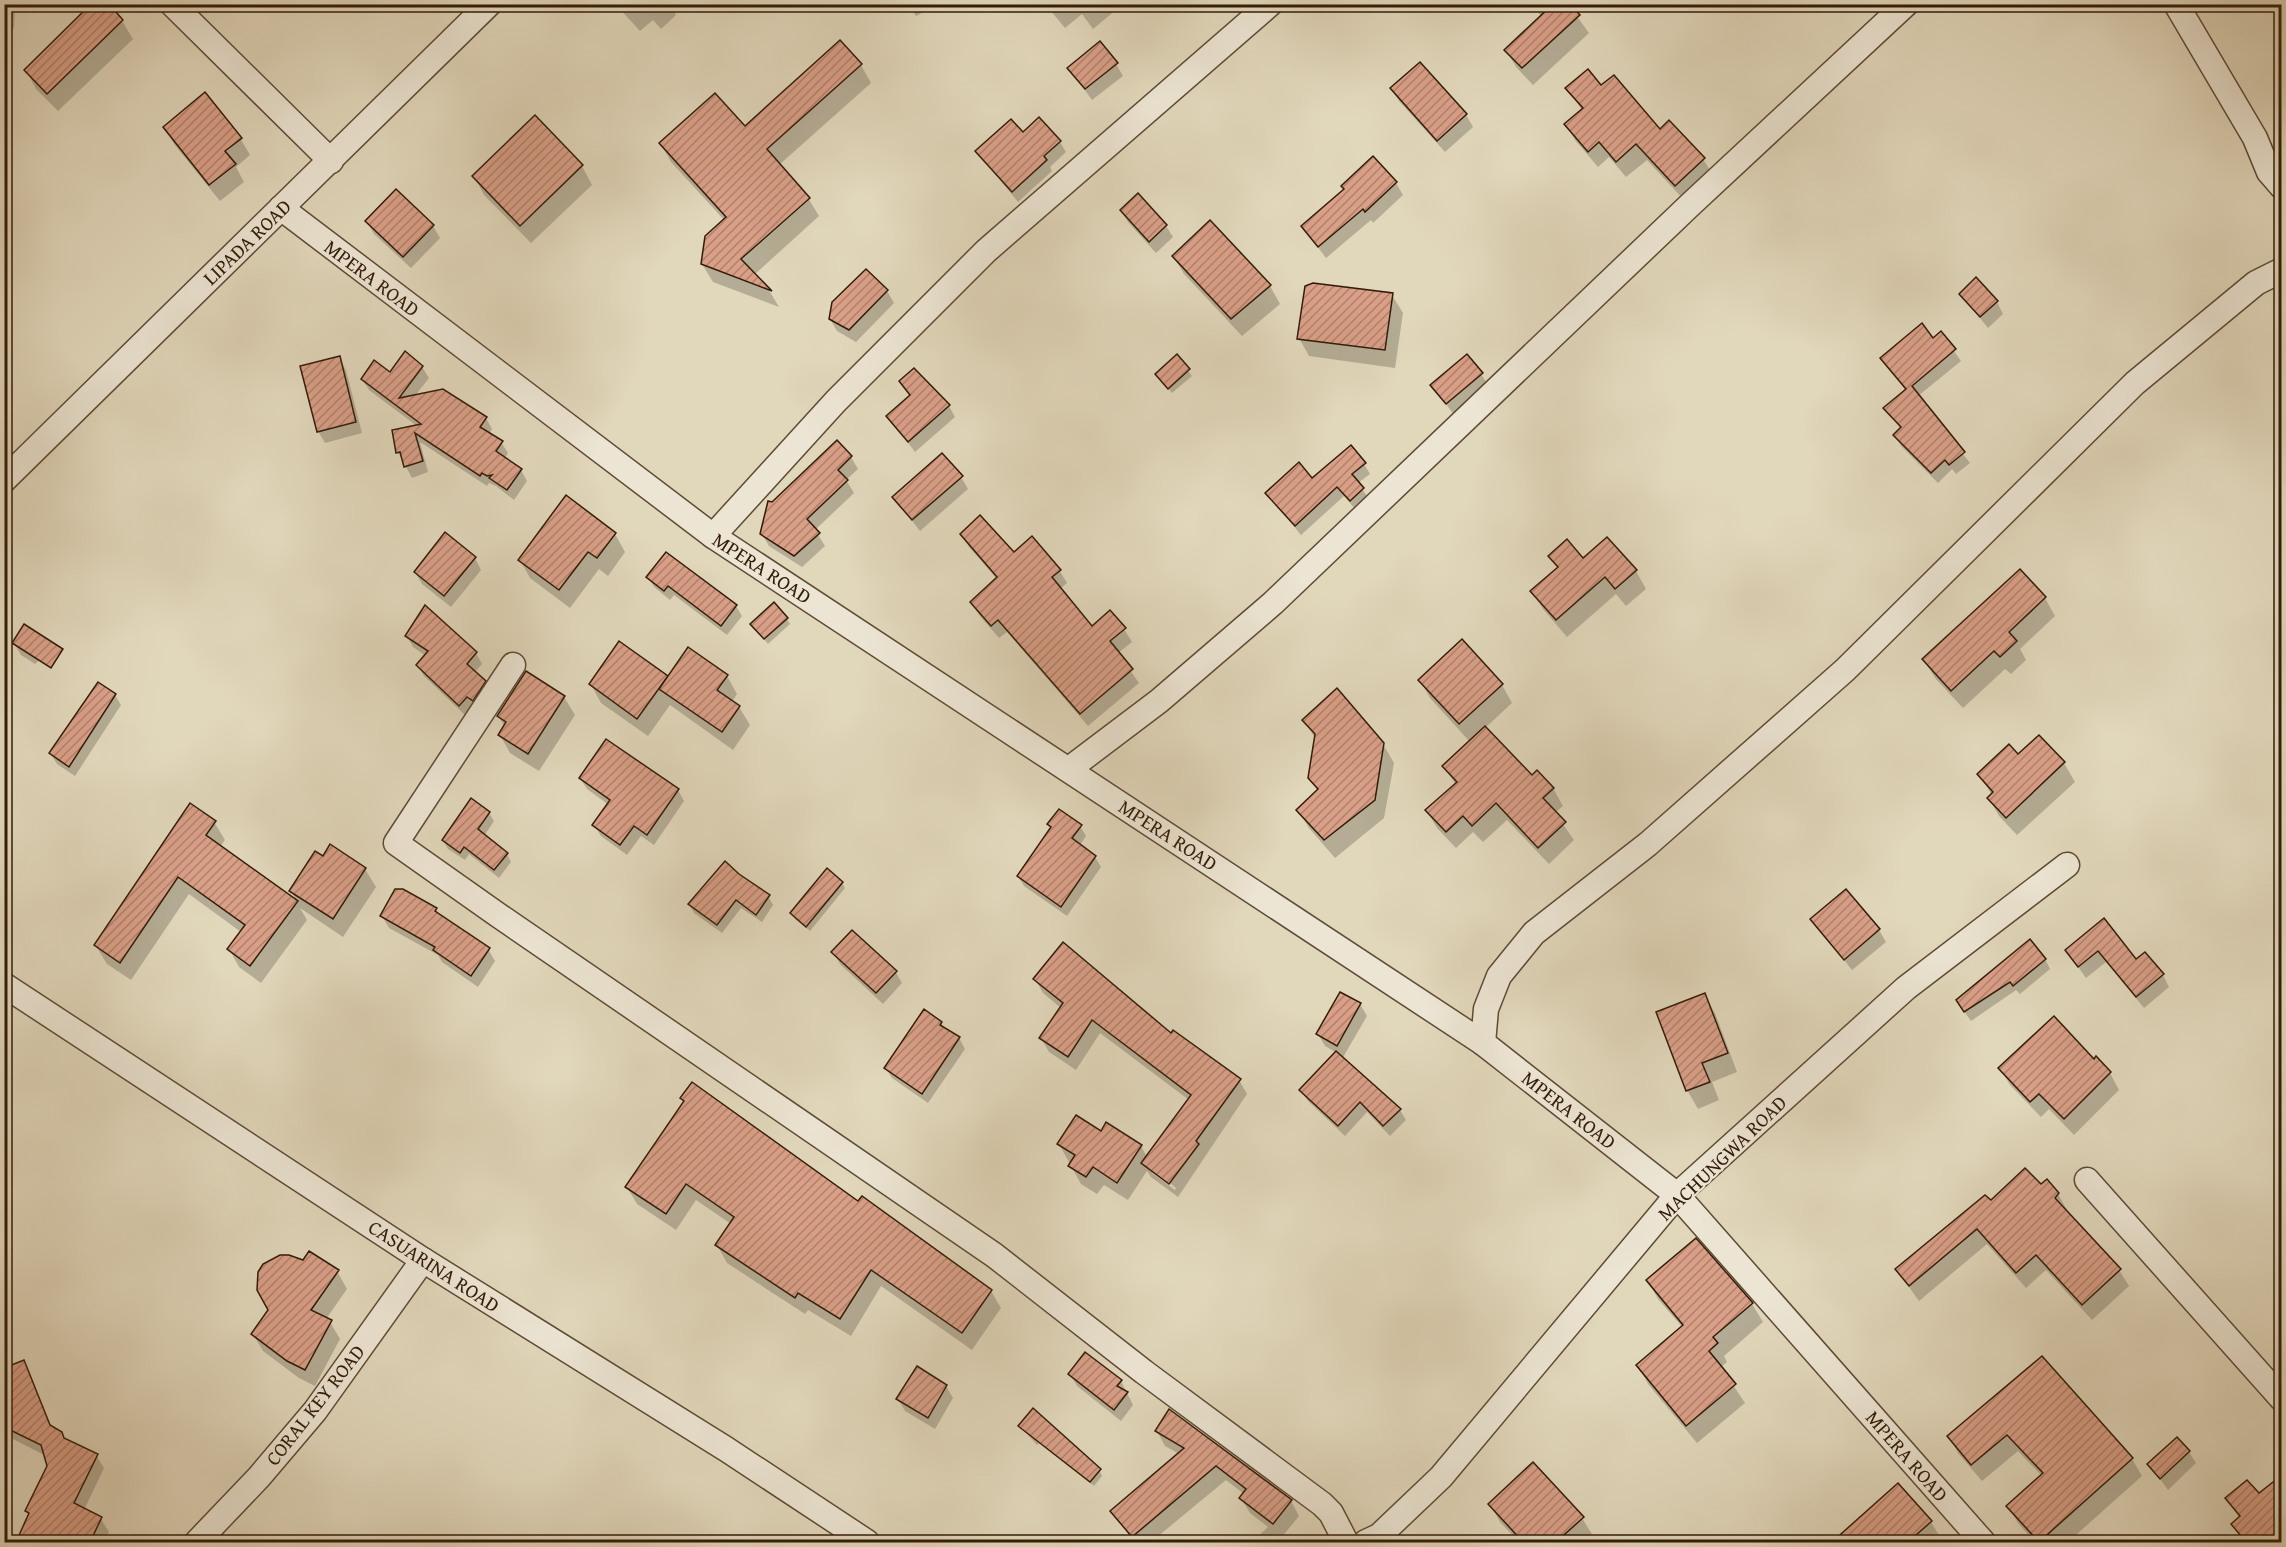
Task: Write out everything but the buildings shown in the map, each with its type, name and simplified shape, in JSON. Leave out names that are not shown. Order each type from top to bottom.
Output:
[{"type":"street","points":[[172,4],[331,161]]},
{"type":"street","name":"LIPADA ROAD","points":[[4,480],[489,4]]},
{"type":"street","points":[[713,536],[836,401],[986,251],[1270,4]]},
{"type":"street","points":[[1069,769],[1160,701],[1273,603],[1699,197],[1906,4]]},
{"type":"street","points":[[2176,4],[2255,138],[2269,172],[2282,187]]},
{"type":"street","name":"MPERA ROAD","points":[[281,208],[713,536],[1483,1043],[1677,1195],[1983,1542]]},
{"type":"street","points":[[1483,1043],[1486,1009],[1499,976],[1534,933],[1648,844],[1845,670],[2135,383],[2256,283],[2282,270]]},
{"type":"street","points":[[513,665],[396,843],[994,1255],[1144,1372],[1322,1504],[1331,1513],[1346,1542]]},
{"type":"street","name":"MACHUNGWA ROAD","points":[[1366,1542],[1380,1536],[1441,1477],[1677,1195],[1906,988],[2067,865]]},
{"type":"street","name":"CASUARINA ROAD","points":[[4,985],[423,1260],[726,1449],[867,1542]]},
{"type":"street","points":[[2087,1180],[2282,1399]]},
{"type":"street","name":"CORAL KEY ROAD","points":[[197,1542],[259,1477],[315,1411],[423,1260]]}]
